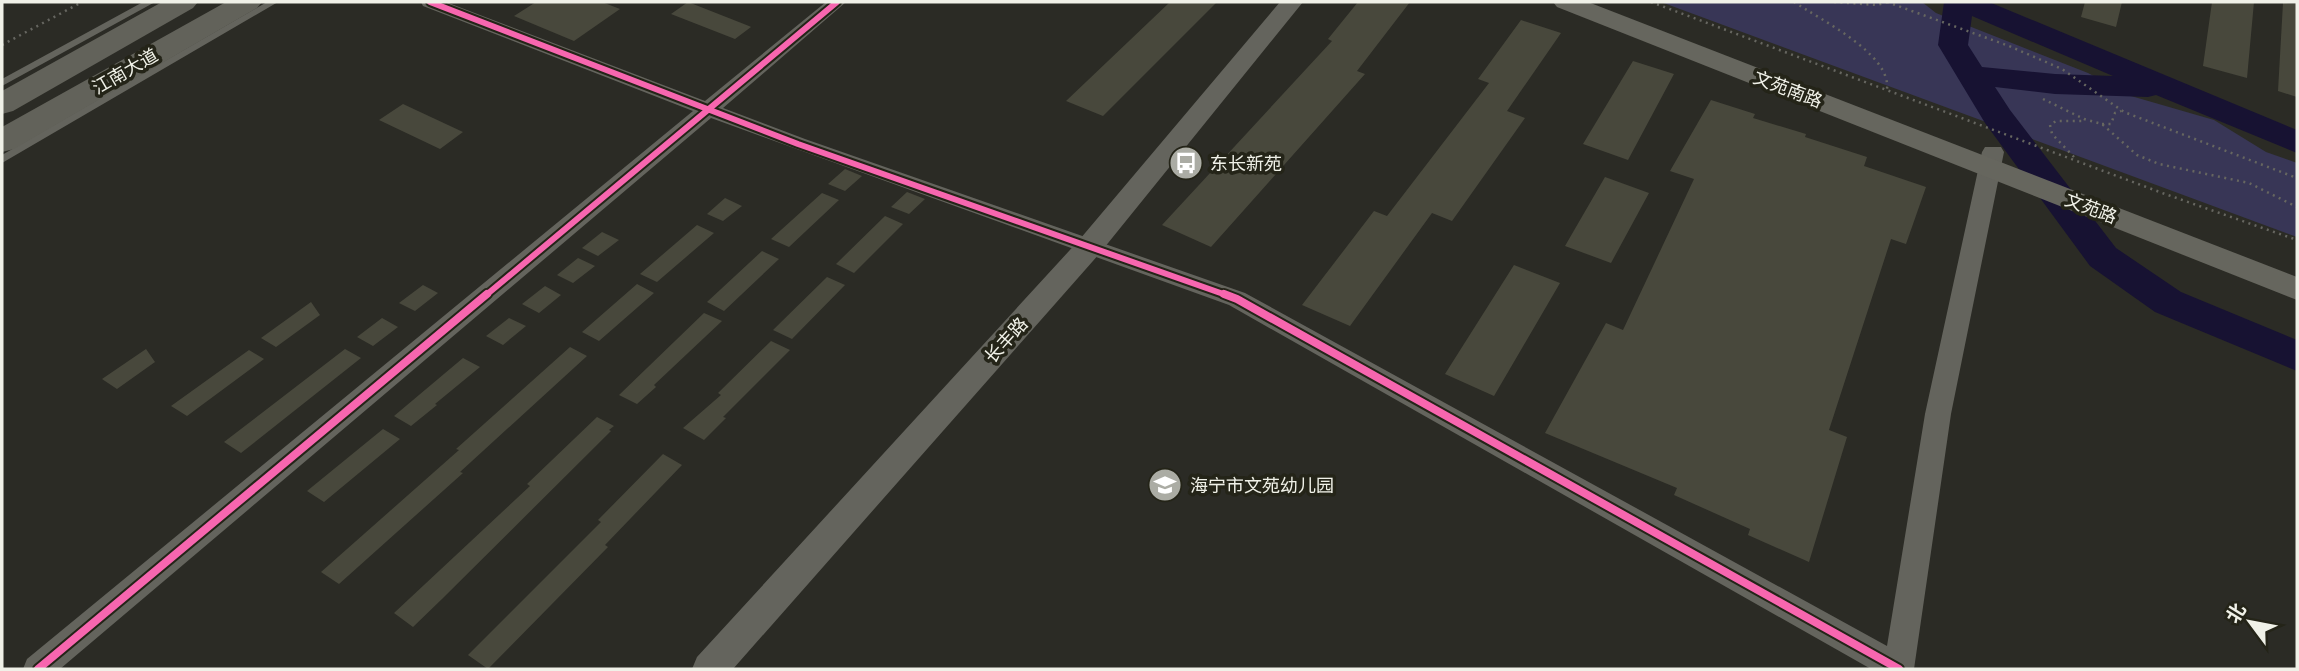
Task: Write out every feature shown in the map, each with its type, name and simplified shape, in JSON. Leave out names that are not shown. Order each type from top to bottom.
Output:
[{"type":"highway","name":"江南大道","points":[[2,104],[183,2]]},
{"type":"highway","name":"江南大道","points":[[2,141],[247,2]]},
{"type":"main road","name":"文苑南路","points":[[1566,2],[1998,165]]},
{"type":"main road","name":"文苑南路","points":[[1603,2],[1998,165]]},
{"type":"main road","name":"文苑路","points":[[1998,165],[2148,212],[2297,267]]},
{"type":"main road","name":"文苑路","points":[[1998,165],[2170,239],[2297,289]]},
{"type":"street","points":[[430,2],[709,111],[1237,299],[1898,669],[1938,414],[1998,165]]},
{"type":"street","points":[[38,669],[709,111],[836,2]]},
{"type":"street","name":"长丰路","points":[[710,669],[1090,246],[1292,2]]},
{"type":"lane","points":[[2,83],[150,2]]},
{"type":"lane","points":[[2,160],[273,2]]},
{"type":"path","points":[[2,45],[82,2]]},
{"type":"path","points":[[1651,2],[2165,194],[2297,240]]},
{"type":"path","points":[[1794,2],[1875,56],[1888,80],[1887,89]]},
{"type":"path","points":[[1835,2],[1877,5],[1887,2],[1925,18],[1984,37],[2062,69],[2121,111],[2253,159],[2297,178]]},
{"type":"path","points":[[2043,99],[2084,119],[2102,124],[2137,155],[2159,164],[2249,183],[2297,207]]},
{"type":"path","points":[[2082,162],[2060,144],[2052,134],[2050,125],[2056,121],[2111,124],[2115,113],[2121,111]]},
{"type":"shaded area","points":[[1661,2],[1922,2],[1936,13],[2088,73],[2131,96],[2214,120],[2266,152],[2297,163],[2297,237]]},
{"type":"building","points":[[536,2],[602,2],[620,9],[574,41],[514,16]]},
{"type":"building","points":[[688,2],[751,27],[735,39],[671,14]]},
{"type":"building","points":[[1170,2],[1217,2],[1103,116],[1066,101]]},
{"type":"building","points":[[1358,2],[1410,2],[1357,71],[1365,74],[1211,247],[1162,225],[1332,41],[1328,39]]},
{"type":"building","points":[[2085,2],[2122,2],[2116,27],[2081,17]]},
{"type":"building","points":[[2212,2],[2254,2],[2247,78],[2203,66]]},
{"type":"building","points":[[2283,3],[2297,4],[2297,97],[2278,91]]},
{"type":"building","points":[[1521,20],[1561,33],[1507,111],[1525,118],[1452,221],[1432,213],[1350,326],[1302,305],[1374,211],[1387,216],[1489,83],[1478,79]]},
{"type":"building","points":[[1633,61],[1674,74],[1628,160],[1583,144]]},
{"type":"building","points":[[1711,100],[1755,114],[1753,118],[1806,134],[1805,137],[1867,157],[1864,166],[1926,187],[1906,244],[1891,239],[1829,430],[1847,437],[1809,562],[1748,535],[1750,529],[1674,495],[1677,488],[1545,433],[1606,323],[1623,330],[1694,179],[1670,171]]},
{"type":"building","points":[[403,104],[463,132],[440,149],[379,120]]},
{"type":"building","points":[[845,169],[862,176],[845,191],[828,184]]},
{"type":"building","points":[[1605,177],[1649,193],[1611,263],[1565,246]]},
{"type":"building","points":[[907,192],[925,199],[909,214],[891,207]]},
{"type":"building","points":[[822,193],[839,200],[789,247],[771,239]]},
{"type":"building","points":[[725,198],[742,206],[723,221],[707,214]]},
{"type":"building","points":[[885,216],[903,224],[854,273],[836,264]]},
{"type":"building","points":[[697,225],[714,233],[657,282],[640,274]]},
{"type":"building","points":[[602,232],[619,240],[598,256],[582,248]]},
{"type":"building","points":[[762,251],[779,259],[724,311],[707,302]]},
{"type":"building","points":[[578,258],[595,266],[573,283],[557,275]]},
{"type":"building","points":[[1514,265],[1560,283],[1494,396],[1445,374]]},
{"type":"building","points":[[827,277],[845,285],[792,339],[773,330]]},
{"type":"building","points":[[637,284],[654,293],[599,341],[582,332]]},
{"type":"building","points":[[423,285],[438,293],[415,311],[399,303]]},
{"type":"building","points":[[545,286],[561,295],[539,313],[522,304]]},
{"type":"building","points":[[311,302],[320,315],[276,347],[261,338]]},
{"type":"building","points":[[704,313],[722,321],[654,385],[656,387],[637,404],[619,395]]},
{"type":"building","points":[[382,318],[398,327],[373,346],[357,337]]},
{"type":"building","points":[[509,318],[526,326],[503,345],[486,336]]},
{"type":"building","points":[[771,341],[790,350],[723,417],[726,418],[704,440],[683,428],[721,395],[718,393]]},
{"type":"building","points":[[570,347],[587,356],[460,472],[463,473],[339,584],[321,572],[459,450],[456,449]]},
{"type":"building","points":[[146,349],[155,362],[117,389],[102,379]]},
{"type":"building","points":[[345,349],[361,358],[241,453],[224,442]]},
{"type":"building","points":[[249,350],[264,359],[187,416],[171,406]]},
{"type":"building","points":[[463,358],[480,367],[435,404],[437,405],[411,426],[394,416]]},
{"type":"building","points":[[597,417],[614,426],[609,430],[611,431],[413,627],[394,613],[530,486],[527,484]]},
{"type":"building","points":[[383,429],[400,439],[324,502],[307,491]]},
{"type":"building","points":[[663,454],[682,465],[605,545],[608,547],[488,669],[468,655],[601,522],[598,520]]},
{"type":"waterway","points":[[1959,2],[1953,45],[1997,116],[2103,257],[2168,302],[2297,356]]},
{"type":"waterway","points":[[1964,2],[2297,142]]},
{"type":"waterway","points":[[1972,75],[2055,84],[2148,87]]},
{"type":"cycle path","points":[[430,2],[798,144],[1237,299],[1899,669]]},
{"type":"cycle path","points":[[38,669],[837,2]]},
{"type":"place","name":"东长新苑","points":[[1186,163]]},
{"type":"place","name":"海宁市文苑幼儿园","points":[[1165,485]]}]
